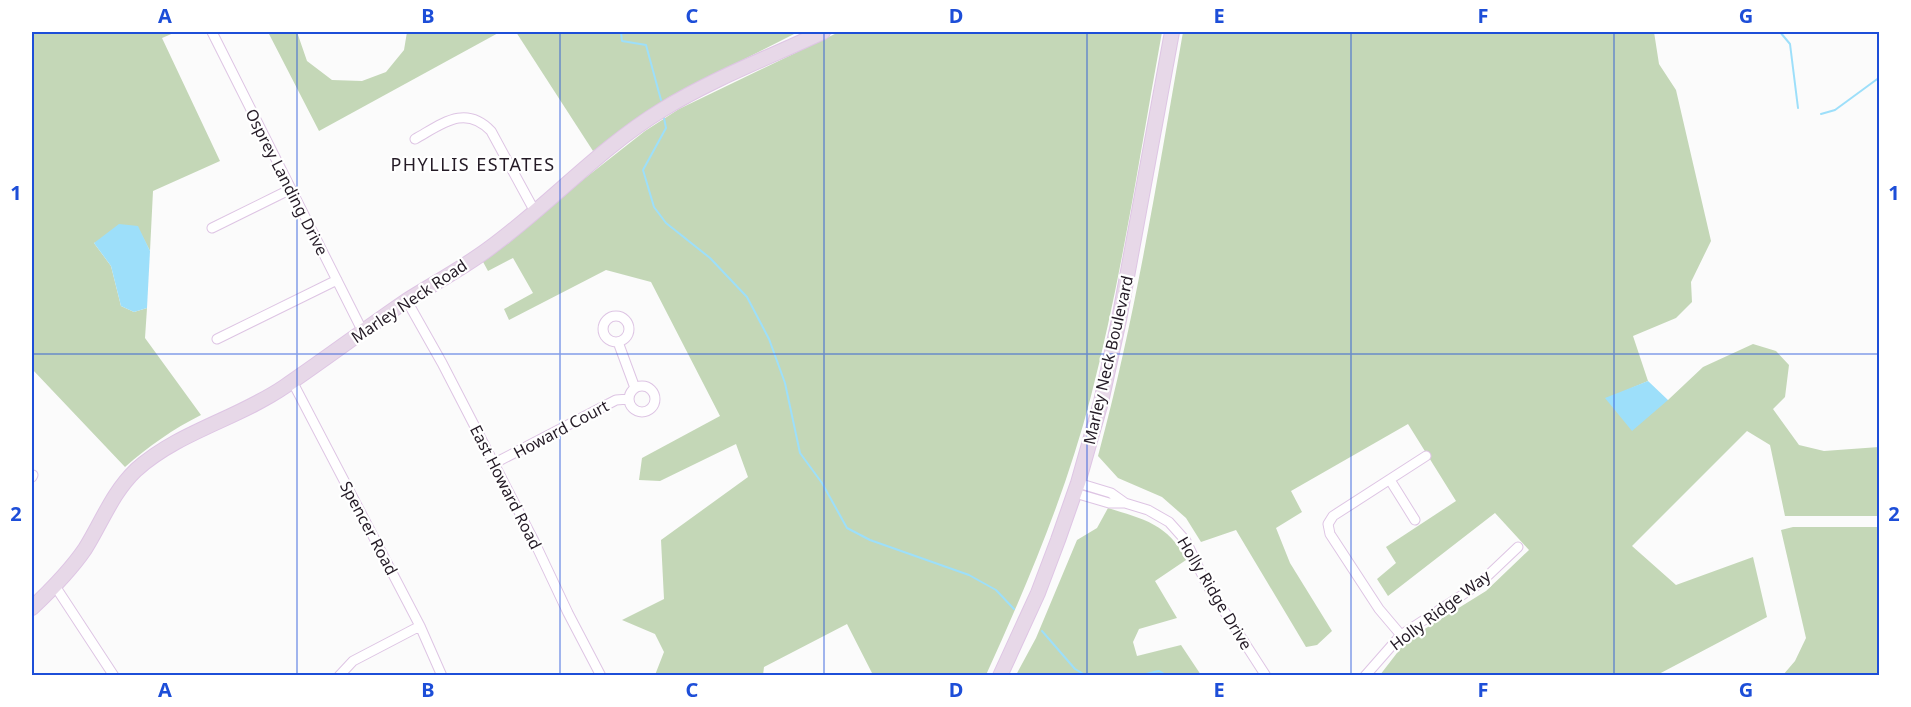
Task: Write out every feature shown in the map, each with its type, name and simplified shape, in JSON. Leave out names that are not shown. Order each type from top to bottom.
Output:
[{"type":"street","name":"Osprey Landing Drive","points":[[212,32],[363,332]]},
{"type":"street","name":"Marley Neck Road","points":[[32,608],[55,586],[85,549],[110,502],[136,471],[156,454],[179,440],[265,400],[407,301],[486,251],[603,154],[661,110],[824,32]]},
{"type":"street","name":"Marley Neck Boulevard","points":[[1000,675],[1038,594],[1077,488],[1101,402],[1113,350],[1172,32]]},
{"type":"street","points":[[415,138],[452,119],[473,118],[484,124],[491,132],[534,210]]},
{"type":"street","points":[[212,228],[291,189]]},
{"type":"street","points":[[217,339],[337,280]]},
{"type":"street","name":"East Howard Road","points":[[407,301],[442,363],[601,675]]},
{"type":"street","points":[[618,342],[635,388]]},
{"type":"street","name":"Spencer Road","points":[[292,381],[420,626],[442,675]]},
{"type":"street","name":"Howard Court","points":[[641,386],[652,390],[655,395],[652,407],[647,411],[641,411],[631,405],[629,399],[635,388],[641,386]]},
{"type":"street","name":"Howard Court","points":[[493,464],[616,400],[629,399]]},
{"type":"street","points":[[1401,635],[1379,609],[1328,529],[1330,520],[1334,516],[1426,456]]},
{"type":"street","points":[[1390,480],[1415,520]]},
{"type":"street","name":"Holly Ridge Drive","points":[[1077,488],[1109,503],[1125,503],[1159,515],[1178,531],[1206,583],[1266,675]]},
{"type":"street","name":"Holly Ridge Way","points":[[1365,675],[1401,635],[1479,584],[1518,547]]},
{"type":"street","points":[[55,586],[114,675]]},
{"type":"street","points":[[339,675],[353,661],[420,626]]},
{"type":"green space","points":[[32,32],[176,32],[162,38],[220,161],[153,191],[150,251],[137,226],[94,243],[111,266],[121,306],[134,312],[147,308],[145,338],[201,415],[162,438],[125,467],[32,369]]},
{"type":"green space","points":[[268,32],[297,32],[307,61],[332,80],[362,81],[386,72],[404,50],[407,32],[500,32],[319,131]]},
{"type":"green space","points":[[516,32],[796,33],[669,97],[593,151]]},
{"type":"green space","points":[[839,32],[1162,32],[1112,306],[1081,432],[1058,503],[986,675],[873,675],[847,624],[764,667],[763,675],[655,675],[664,652],[655,634],[622,620],[664,599],[661,540],[748,477],[736,444],[660,481],[639,480],[642,458],[720,416],[651,282],[606,270],[509,320],[504,309],[533,293],[513,258],[488,271],[482,260],[509,243],[547,208],[645,131],[679,109]]},
{"type":"green space","points":[[1183,32],[1654,32],[1659,64],[1676,90],[1711,241],[1691,282],[1692,302],[1676,318],[1633,336],[1648,381],[1606,399],[1668,400],[1703,367],[1753,344],[1776,351],[1789,365],[1785,397],[1773,409],[1799,445],[1824,451],[1879,447],[1879,516],[1785,516],[1770,445],[1747,431],[1632,546],[1676,585],[1753,557],[1767,617],[1657,675],[1380,675],[1407,640],[1486,591],[1529,550],[1495,513],[1388,596],[1377,579],[1396,563],[1386,547],[1456,501],[1408,424],[1291,491],[1302,512],[1276,528],[1290,563],[1332,631],[1317,645],[1306,647],[1236,530],[1201,542],[1186,518],[1162,497],[1118,478],[1098,456],[1135,298]]},
{"type":"green space","points":[[1108,508],[1144,520],[1163,531],[1172,538],[1186,560],[1155,581],[1177,618],[1139,629],[1133,642],[1137,656],[1181,645],[1201,675],[1016,675],[1036,638],[1077,540],[1097,528]]},
{"type":"green space","points":[[1793,527],[1879,527],[1879,675],[1783,675],[1795,661],[1806,638],[1781,530]]},
{"type":"water","points":[[119,224],[138,226],[150,251],[147,308],[134,312],[121,306],[111,266],[94,243]]},
{"type":"water","points":[[1648,381],[1668,400],[1632,431],[1605,398]]},
{"type":"waterway","points":[[621,32],[622,41],[646,45],[661,100]]},
{"type":"waterway","points":[[1780,32],[1790,44],[1798,108]]},
{"type":"waterway","points":[[1821,114],[1835,110],[1880,77]]},
{"type":"waterway","points":[[664,118],[666,128],[643,170],[654,207],[666,223],[710,258],[747,297],[769,339],[785,383],[800,453],[822,483],[847,528],[870,540],[969,575],[996,590],[1014,609]]},
{"type":"waterway","points":[[1042,631],[1075,669],[1087,676]]},
{"type":"waterway","points":[[1137,676],[1159,671],[1168,676]]},
{"type":"district","name":"PHYLLIS ESTATES","points":[[473,165]]}]
